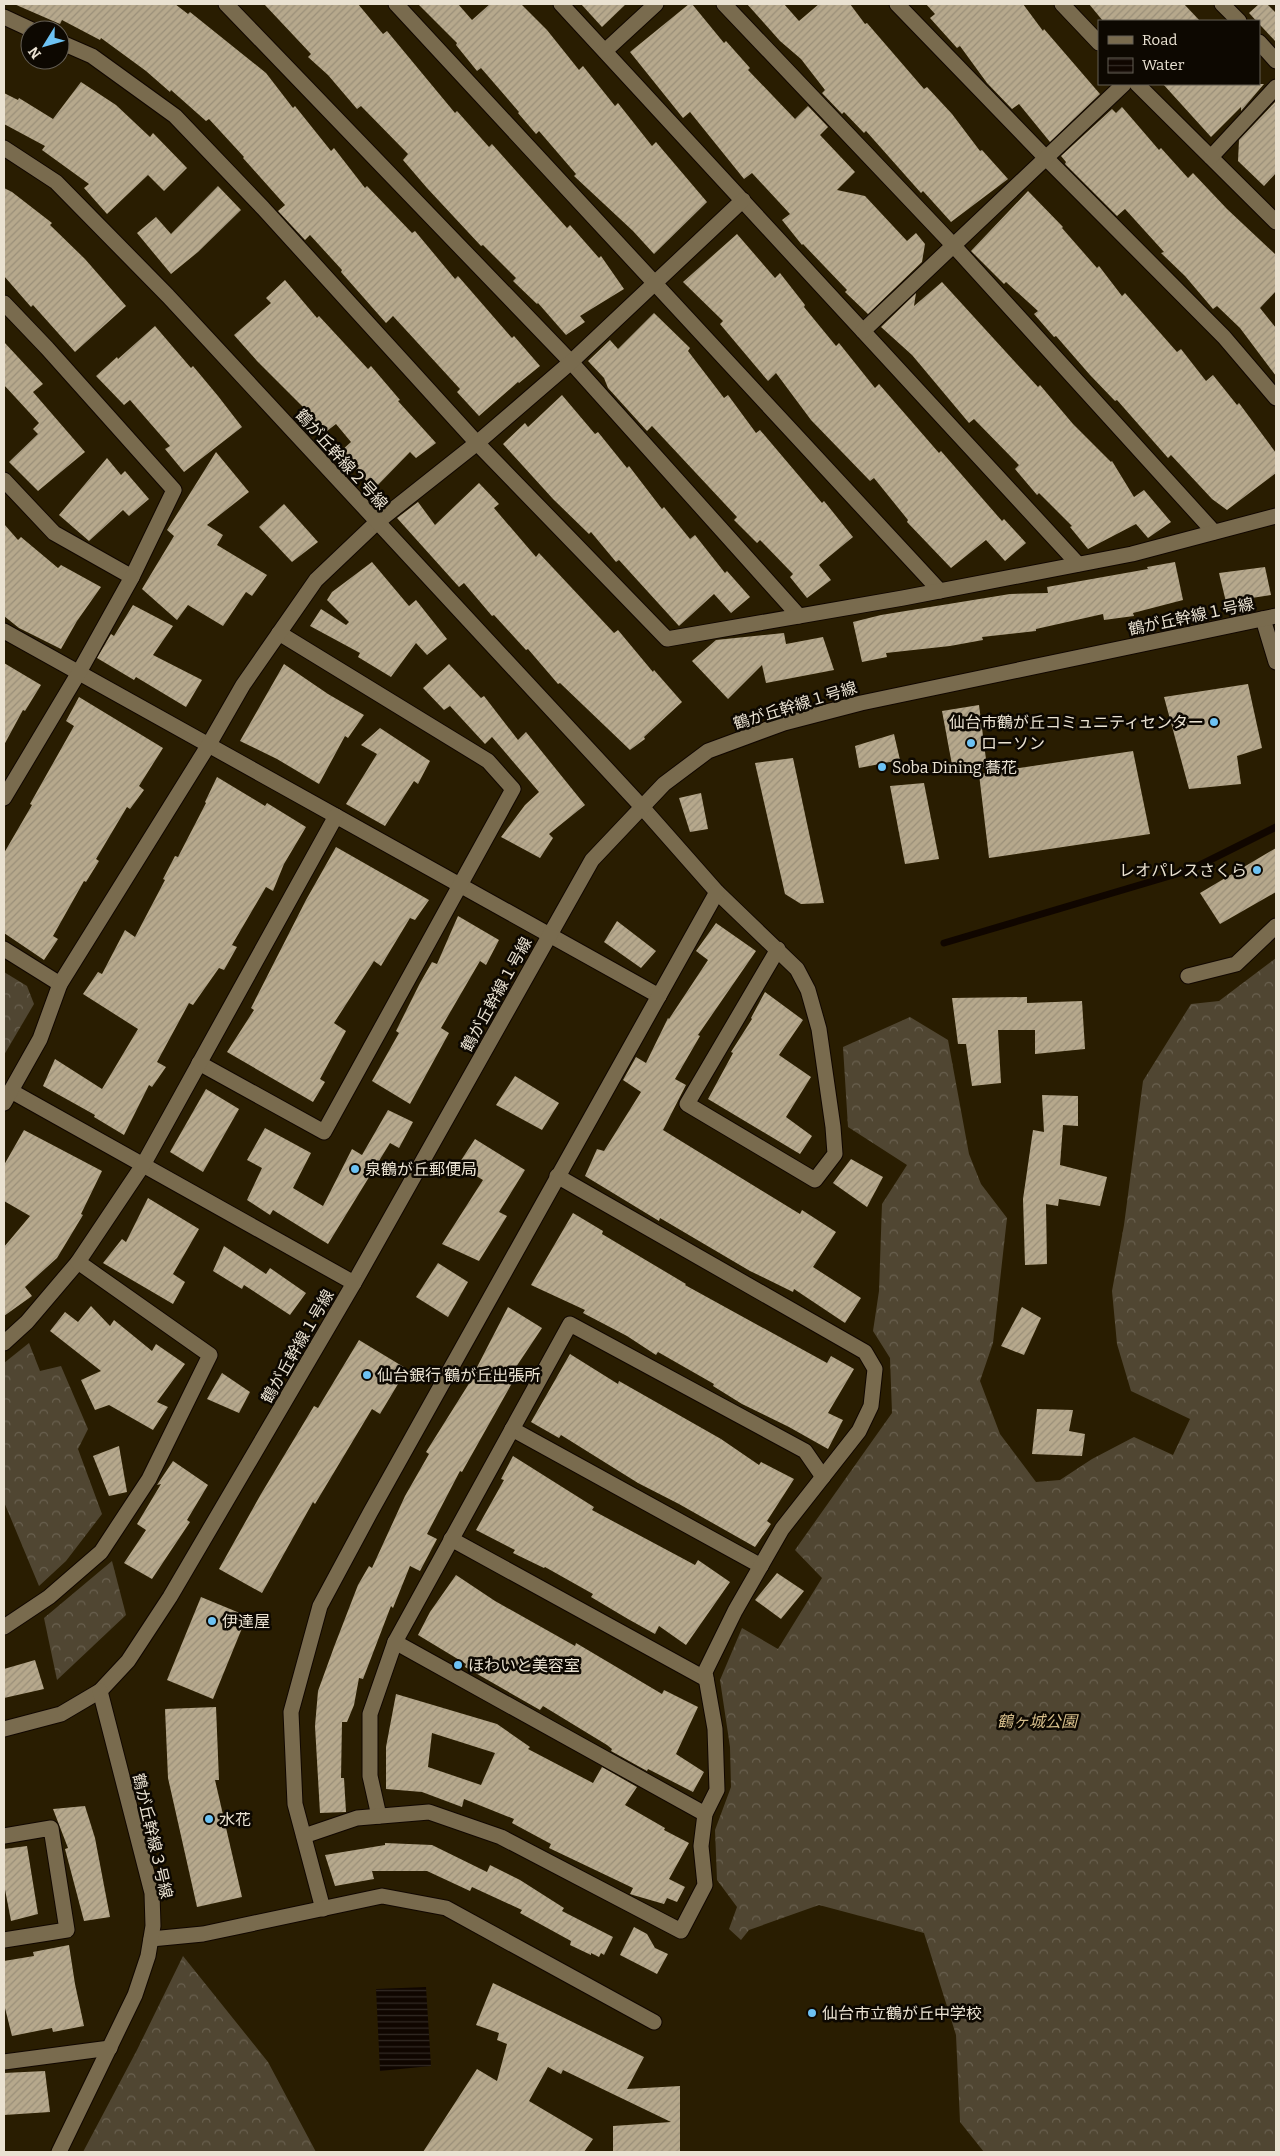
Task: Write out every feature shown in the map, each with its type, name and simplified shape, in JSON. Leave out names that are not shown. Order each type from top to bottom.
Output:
[{"type":"street","points":[[226,4],[571,362],[799,616]]},
{"type":"street","points":[[396,4],[940,591]]},
{"type":"street","points":[[561,4],[1078,564]]},
{"type":"street","points":[[605,51],[656,4]]},
{"type":"street","points":[[724,4],[954,246],[1214,532]]},
{"type":"street","points":[[897,4],[1046,158],[1224,337],[1276,398]]},
{"type":"street","points":[[1062,4],[1098,42]]},
{"type":"street","points":[[1222,4],[1238,20]]},
{"type":"street","points":[[4,17],[20,24]]},
{"type":"street","points":[[1260,43],[1276,60]]},
{"type":"street","points":[[70,46],[92,56],[175,116],[263,208],[477,443],[666,640],[940,591],[1132,554],[1276,516]]},
{"type":"street","points":[[863,331],[1123,85]]},
{"type":"street","points":[[1138,85],[1276,222]]},
{"type":"street","points":[[1211,157],[1276,87]]},
{"type":"street","name":"鶴が丘幹線２号線","points":[[4,148],[56,182],[168,296],[376,523],[642,807],[717,892],[778,949],[797,969],[808,990],[818,1029],[833,1127],[835,1154],[816,1180],[687,1104],[778,949]]},
{"type":"street","points":[[354,1283],[143,1165],[7,1097],[40,1039],[60,984],[208,746],[243,685],[316,580],[376,523],[477,443],[571,362],[743,200]]},
{"type":"street","points":[[4,304],[47,348],[174,490],[132,577],[78,674],[4,798]]},
{"type":"street","points":[[4,480],[54,533],[132,577]]},
{"type":"street","points":[[1270,618],[1276,662]]},
{"type":"street","name":"鶴が丘幹線１号線","points":[[4,1729],[60,1714],[100,1691],[128,1661],[170,1597],[354,1283],[592,860],[664,784],[708,751],[784,723],[861,703],[1270,618]]},
{"type":"street","points":[[4,631],[78,674],[659,996]]},
{"type":"street","points":[[199,1063],[324,1132],[513,789],[488,761],[279,632]]},
{"type":"street","points":[[4,1343],[27,1322],[78,1262],[143,1165],[336,816]]},
{"type":"street","points":[[323,1908],[295,1804],[292,1712],[320,1606],[557,1176],[717,892]]},
{"type":"street","points":[[1188,976],[1236,964],[1276,926]]},
{"type":"street","points":[[4,949],[60,984]]},
{"type":"street","points":[[304,1836],[357,1818],[429,1812],[501,1838],[681,1932],[705,1885],[701,1846],[705,1814],[717,1790],[715,1729],[705,1672],[736,1611],[782,1529],[859,1431],[871,1406],[875,1369],[865,1352],[557,1176]]},
{"type":"street","points":[[4,1626],[48,1597],[100,1552],[149,1479],[210,1355],[78,1262]]},
{"type":"street","points":[[379,1816],[370,1776],[370,1714],[394,1642],[570,1324],[805,1450],[823,1477]]},
{"type":"street","points":[[512,1429],[761,1566]]},
{"type":"street","points":[[451,1539],[706,1678]]},
{"type":"street","points":[[394,1642],[705,1814]]},
{"type":"street","name":"鶴が丘幹線３号線","points":[[59,2152],[135,1995],[148,1956],[151,1938],[152,1893],[100,1691]]},
{"type":"street","points":[[4,1836],[51,1828],[67,1930],[4,1940]]},
{"type":"street","points":[[151,1938],[203,1934],[382,1896],[446,1908],[654,2022]]},
{"type":"street","points":[[4,2062],[110,2048]]},
{"type":"green space","name":"鶴ヶ城公園","points":[[1276,958],[1276,2152],[984,2152],[960,2122],[956,2035],[924,1933],[819,1905],[749,1930],[741,1940],[729,1929],[737,1907],[717,1880],[715,1830],[731,1787],[730,1747],[720,1680],[742,1628],[778,1649],[822,1578],[795,1550],[892,1413],[890,1358],[873,1331],[879,1291],[882,1204],[907,1165],[848,1127],[843,1047],[910,1017],[948,1040],[969,1154],[981,1184],[1007,1218],[993,1343],[980,1381],[1000,1434],[1036,1482],[1060,1480],[1092,1459],[1134,1437],[1173,1455],[1190,1419],[1131,1391],[1117,1344],[1112,1291],[1124,1225],[1143,1081],[1191,1004],[1219,1001]]},
{"type":"green space","points":[[4,972],[27,986],[34,1004],[4,1055]]},
{"type":"green space","points":[[29,1343],[40,1371],[61,1366],[88,1429],[78,1449],[102,1514],[66,1561],[39,1586],[4,1502],[4,1363]]},
{"type":"green space","points":[[112,1561],[126,1615],[57,1680],[44,1618]]},
{"type":"green space","points":[[183,1956],[268,2062],[316,2152],[83,2152],[137,2050]]},
{"type":"water","points":[[426,1987],[431,2066],[380,2071],[376,1989]]},
{"type":"building","points":[[14,4],[175,4],[188,14],[190,12],[266,73],[293,108],[295,106],[331,151],[334,148],[365,188],[367,186],[412,233],[415,231],[455,279],[458,276],[512,338],[514,336],[540,366],[518,382],[479,416],[457,392],[460,389],[393,316],[386,323],[310,235],[305,240],[278,211],[285,205],[209,119],[206,121],[171,90],[170,92],[146,71],[101,38],[100,40],[70,24],[70,20],[51,20]]},
{"type":"building","points":[[264,4],[358,4],[383,34],[387,31],[455,113],[457,111],[489,147],[492,144],[567,228],[570,225],[599,258],[601,256],[624,289],[580,316],[585,322],[566,335],[538,303],[513,281],[516,278],[483,245],[481,246],[427,188],[403,160],[408,154],[361,106],[357,109],[328,75],[308,57],[311,54]]},
{"type":"building","points":[[418,4],[458,4],[472,20],[490,4],[521,4],[547,30],[579,70],[583,66],[615,106],[618,103],[652,146],[656,142],[707,202],[654,254],[633,231],[574,176],[576,174],[539,131],[536,134],[481,68],[477,71],[456,45],[457,43]]},
{"type":"building","points":[[581,4],[626,4],[602,27]]},
{"type":"building","points":[[689,4],[692,4],[724,43],[726,41],[750,68],[748,70],[795,119],[808,106],[828,127],[820,135],[855,172],[837,190],[865,196],[907,241],[916,233],[925,244],[922,262],[868,314],[802,245],[782,220],[790,214],[752,173],[744,179],[690,112],[683,118],[630,52]]},
{"type":"building","points":[[747,4],[784,4],[799,21],[819,4],[850,4],[865,24],[867,23],[924,89],[927,87],[952,114],[980,151],[982,150],[1008,179],[951,222],[923,191],[921,193],[866,131],[864,133],[844,112],[842,114],[822,93],[825,90],[801,59],[780,41]]},
{"type":"building","points":[[926,4],[1023,4],[1043,31],[1044,29],[1100,94],[1050,142],[1019,104],[1012,109],[987,83],[960,46],[957,48],[930,18],[935,14]]},
{"type":"building","points":[[1089,4],[1184,4],[1199,20],[1102,20]]},
{"type":"building","points":[[1259,4],[1267,4],[1276,13],[1276,42],[1260,25],[1260,20],[1256,20],[1249,13]]},
{"type":"building","points":[[81,82],[116,105],[150,137],[153,133],[187,168],[164,191],[148,175],[107,214],[84,188],[89,184],[42,150],[45,146],[4,124],[4,93],[18,100],[19,98],[53,119]]},
{"type":"building","points":[[1264,84],[1241,111],[1241,107],[1211,137],[1164,85]]},
{"type":"building","points":[[1276,101],[1276,173],[1264,186],[1238,161],[1239,140]]},
{"type":"building","points":[[1122,107],[1159,150],[1161,148],[1188,178],[1193,173],[1227,209],[1276,255],[1276,291],[1260,308],[1276,328],[1276,376],[1240,328],[1217,306],[1213,309],[1185,276],[1161,253],[1164,252],[1125,209],[1117,216],[1065,164],[1066,162],[1061,156],[1112,109],[1116,113]]},
{"type":"building","points":[[218,186],[241,210],[198,252],[171,274],[137,233],[156,217],[171,234]]},
{"type":"building","points":[[4,188],[52,223],[50,225],[85,259],[126,306],[75,352],[4,276]]},
{"type":"building","points":[[1028,191],[1063,227],[1097,268],[1099,266],[1122,296],[1125,293],[1177,352],[1181,349],[1206,381],[1213,375],[1237,405],[1239,403],[1276,453],[1276,473],[1227,510],[1212,499],[1171,455],[1168,458],[1117,400],[1115,401],[1090,375],[1056,336],[1054,337],[1034,314],[1038,311],[1006,282],[1004,284],[971,251]]},
{"type":"building","points":[[737,234],[775,278],[780,273],[805,305],[804,307],[836,346],[839,343],[875,388],[879,384],[939,453],[941,451],[1002,521],[1004,519],[1026,543],[1005,561],[986,540],[951,568],[907,522],[908,520],[874,478],[870,481],[811,420],[776,373],[768,381],[720,324],[723,321],[683,282]]},
{"type":"building","points":[[285,280],[317,318],[319,316],[368,369],[371,366],[400,400],[398,401],[436,443],[416,458],[410,452],[374,489],[340,452],[351,442],[336,424],[323,434],[308,417],[311,415],[234,335],[271,303],[266,298]]},
{"type":"building","points":[[942,282],[1038,387],[1040,385],[1073,424],[1112,461],[1134,497],[1144,490],[1171,522],[1148,538],[1136,524],[1088,549],[1070,527],[1072,526],[1039,493],[1037,495],[1015,469],[1019,465],[974,419],[969,423],[912,355],[881,327],[916,293],[914,306]]},
{"type":"building","points":[[654,313],[690,348],[688,351],[724,398],[728,395],[756,433],[760,430],[822,503],[824,501],[853,537],[819,565],[831,580],[807,598],[790,577],[793,574],[760,540],[757,543],[734,520],[737,517],[652,426],[647,431],[608,388],[604,378],[588,361],[610,340],[618,349]]},
{"type":"building","points":[[155,326],[191,368],[193,366],[242,427],[184,472],[165,449],[170,446],[130,400],[124,405],[96,376]]},
{"type":"building","points":[[4,342],[43,384],[33,392],[85,452],[38,491],[9,462],[38,434],[33,429],[39,423],[4,385]]},
{"type":"building","points":[[562,395],[595,434],[598,432],[627,468],[629,466],[662,509],[664,507],[690,539],[695,535],[725,573],[727,571],[750,597],[731,613],[714,594],[679,626],[619,560],[616,562],[591,532],[589,534],[553,499],[503,444],[525,423],[528,427]]},
{"type":"building","points":[[216,452],[249,492],[207,525],[223,535],[217,545],[267,575],[252,596],[246,592],[223,626],[188,605],[177,620],[142,589],[174,536],[167,530]]},
{"type":"building","points":[[107,458],[121,475],[125,471],[149,499],[129,516],[123,510],[89,541],[59,515]]},
{"type":"building","points":[[479,483],[499,504],[494,508],[536,557],[539,553],[614,633],[618,630],[653,672],[654,670],[682,702],[644,737],[645,739],[630,750],[560,683],[558,684],[528,649],[526,650],[494,615],[492,616],[464,583],[459,587],[397,518],[418,502],[435,525]]},
{"type":"building","points":[[284,504],[318,542],[292,562],[259,527]]},
{"type":"building","points":[[4,524],[18,540],[21,537],[58,568],[61,565],[101,587],[77,621],[61,649],[19,628],[4,616]]},
{"type":"building","points":[[372,562],[409,606],[416,600],[447,639],[427,655],[416,643],[391,677],[358,657],[360,653],[310,626],[321,609],[346,625],[349,622],[327,600],[332,592]]},
{"type":"building","points":[[1175,562],[1183,600],[1133,613],[1134,616],[1104,620],[1103,614],[1036,629],[1036,631],[982,637],[983,640],[950,646],[886,653],[887,657],[862,662],[853,622],[881,615],[1010,594],[1048,593],[1047,587],[1148,569],[1147,567]]},
{"type":"building","points":[[1265,567],[1271,595],[1226,602],[1219,573]]},
{"type":"building","points":[[133,605],[173,626],[153,655],[202,680],[186,707],[136,677],[134,680],[97,658],[111,634],[114,636]]},
{"type":"building","points":[[784,633],[786,644],[823,637],[834,670],[766,683],[762,665],[728,699],[692,661],[716,640]]},
{"type":"building","points":[[4,663],[41,685],[25,711],[23,710],[4,745]]},
{"type":"building","points":[[284,664],[328,694],[364,715],[348,738],[345,736],[319,784],[277,759],[240,741]]},
{"type":"building","points":[[449,664],[481,698],[484,696],[518,740],[526,732],[585,805],[549,834],[553,838],[540,858],[501,837],[525,805],[539,792],[492,737],[485,744],[450,706],[444,710],[423,688]]},
{"type":"building","name":"仙台市鶴が丘コミュニティセンター","points":[[1248,684],[1262,748],[1237,756],[1241,784],[1189,789],[1164,697]]},
{"type":"building","points":[[79,697],[163,748],[139,786],[144,790],[130,809],[127,807],[96,859],[99,861],[86,882],[84,881],[53,936],[58,939],[44,960],[4,933],[4,853],[74,726],[66,721]]},
{"type":"building","points":[[979,705],[987,767],[953,770],[942,711]]},
{"type":"building","points":[[380,728],[430,761],[418,784],[414,781],[385,826],[346,804],[377,754],[361,745]]},
{"type":"building","points":[[894,734],[900,760],[859,768],[855,746]]},
{"type":"building","points":[[1133,751],[1150,834],[989,858],[979,774]]},
{"type":"building","points":[[793,758],[824,903],[801,904],[785,894],[755,763]]},
{"type":"building","points":[[217,777],[265,806],[267,803],[306,827],[284,864],[273,891],[266,887],[232,945],[237,947],[224,970],[219,968],[193,1005],[189,1003],[157,1062],[166,1067],[152,1087],[149,1085],[124,1135],[94,1117],[95,1115],[43,1086],[55,1059],[102,1089],[138,1029],[83,994],[98,972],[102,974],[125,930],[135,937],[165,880],[163,879],[175,856],[178,857],[206,803]]},
{"type":"building","points":[[924,783],[939,859],[905,864],[890,786]]},
{"type":"building","points":[[701,793],[708,829],[690,832],[679,798]]},
{"type":"building","points":[[336,847],[429,900],[415,920],[410,918],[381,966],[374,961],[334,1023],[346,1031],[320,1079],[325,1082],[313,1102],[227,1052],[254,1010],[251,1008],[306,900]]},
{"type":"building","name":"レオパレスさくら","points":[[1276,848],[1276,892],[1220,924],[1200,893]]},
{"type":"building","points":[[458,916],[499,940],[486,965],[480,961],[441,1028],[449,1033],[410,1104],[372,1081],[399,1033],[396,1031],[420,983],[432,962],[437,964]]},
{"type":"building","points":[[617,921],[656,951],[641,968],[604,942]]},
{"type":"building","points":[[716,923],[756,951],[698,1035],[700,1036],[675,1079],[686,1085],[663,1130],[800,1214],[802,1210],[836,1232],[813,1267],[861,1298],[845,1323],[794,1289],[793,1292],[750,1271],[660,1218],[659,1221],[585,1176],[597,1149],[604,1151],[641,1092],[623,1080],[636,1057],[646,1063],[668,1018],[708,960],[696,951]]},
{"type":"building","points":[[765,992],[803,1020],[779,1055],[811,1077],[786,1117],[812,1136],[800,1154],[708,1099],[733,1053],[731,1052],[752,1019]]},
{"type":"building","points":[[1027,997],[1027,1003],[1082,1001],[1085,1049],[1035,1054],[1035,1030],[998,1030],[1001,1083],[972,1086],[966,1044],[958,1044],[952,998]]},
{"type":"building","points":[[515,1076],[559,1103],[542,1130],[496,1105]]},
{"type":"building","points":[[206,1089],[239,1109],[203,1172],[170,1152]]},
{"type":"building","points":[[1042,1095],[1078,1096],[1078,1126],[1063,1125],[1060,1165],[1107,1177],[1100,1206],[1059,1199],[1058,1206],[1046,1204],[1047,1264],[1025,1265],[1023,1199],[1033,1130],[1044,1132]]},
{"type":"building","points":[[388,1110],[413,1122],[399,1148],[390,1143],[328,1244],[273,1210],[270,1215],[247,1200],[262,1168],[247,1160],[265,1128],[311,1153],[293,1188],[323,1206],[352,1149],[362,1155]]},
{"type":"building","points":[[24,1130],[102,1171],[81,1214],[83,1215],[57,1258],[25,1287],[32,1296],[4,1316],[4,1247],[30,1216],[4,1201],[4,1165]]},
{"type":"building","points":[[475,1139],[525,1170],[499,1212],[507,1216],[479,1261],[442,1244],[483,1180],[458,1165]]},
{"type":"building","points":[[851,1159],[883,1177],[867,1207],[833,1183]]},
{"type":"building","points":[[148,1198],[199,1229],[173,1274],[185,1282],[173,1304],[103,1263],[122,1239],[126,1242]]},
{"type":"building","points":[[573,1213],[603,1231],[602,1234],[685,1285],[827,1363],[831,1356],[854,1369],[828,1413],[843,1420],[828,1449],[742,1404],[713,1386],[714,1384],[658,1352],[656,1355],[627,1336],[583,1313],[585,1310],[531,1285]]},
{"type":"building","points":[[224,1246],[266,1274],[270,1268],[306,1293],[290,1315],[244,1285],[242,1289],[213,1271]]},
{"type":"building","points":[[438,1263],[468,1282],[448,1317],[416,1297]]},
{"type":"building","points":[[91,1306],[110,1326],[114,1320],[152,1351],[156,1344],[185,1364],[157,1402],[168,1407],[153,1430],[109,1405],[95,1410],[81,1380],[101,1371],[50,1331],[65,1312],[78,1322]]},
{"type":"building","points":[[508,1307],[542,1328],[516,1367],[520,1369],[462,1472],[460,1471],[427,1534],[437,1539],[420,1571],[410,1566],[393,1608],[391,1606],[363,1679],[359,1678],[354,1705],[347,1722],[342,1722],[341,1778],[344,1778],[346,1812],[320,1813],[315,1726],[318,1691],[334,1647],[358,1585],[369,1566],[372,1568],[405,1496],[429,1454],[426,1452],[475,1374]]},
{"type":"building","points":[[1022,1307],[1041,1318],[1024,1355],[1001,1346]]},
{"type":"building","points":[[359,1340],[407,1369],[380,1414],[372,1409],[315,1504],[313,1502],[262,1593],[219,1569],[314,1406],[318,1408]]},
{"type":"building","points":[[570,1354],[618,1384],[619,1381],[721,1439],[759,1465],[761,1462],[794,1479],[767,1521],[771,1524],[755,1547],[638,1483],[561,1435],[559,1438],[531,1422]]},
{"type":"building","points":[[222,1373],[250,1392],[239,1413],[207,1399]]},
{"type":"building","points":[[1037,1409],[1073,1410],[1069,1431],[1085,1434],[1082,1456],[1032,1454]]},
{"type":"building","points":[[119,1446],[127,1492],[109,1496],[93,1456]]},
{"type":"building","points":[[513,1456],[594,1507],[592,1510],[695,1565],[698,1560],[730,1582],[686,1645],[659,1626],[655,1634],[591,1597],[593,1594],[545,1567],[513,1553],[515,1550],[476,1530],[504,1480],[501,1479]]},
{"type":"building","points":[[173,1461],[208,1485],[187,1520],[190,1522],[152,1579],[124,1563],[146,1530],[137,1524],[161,1484],[157,1485]]},
{"type":"building","points":[[777,1573],[804,1591],[781,1619],[755,1600]]},
{"type":"building","points":[[456,1575],[495,1601],[575,1646],[576,1643],[662,1694],[664,1690],[698,1707],[676,1754],[704,1772],[693,1792],[648,1769],[647,1771],[611,1751],[612,1749],[607,1745],[543,1706],[540,1710],[465,1667],[466,1664],[418,1635],[430,1612]]},
{"type":"building","points":[[201,1597],[247,1616],[213,1699],[167,1680]]},
{"type":"building","points":[[35,1660],[44,1689],[4,1698],[4,1669]]},
{"type":"building","points":[[396,1694],[497,1724],[530,1747],[528,1749],[593,1783],[602,1767],[637,1787],[625,1805],[665,1828],[664,1830],[689,1843],[669,1879],[685,1887],[677,1902],[667,1898],[664,1904],[633,1895],[630,1894],[633,1888],[549,1848],[551,1844],[512,1823],[514,1819],[464,1799],[462,1807],[422,1792],[386,1789],[386,1747]],"holes":[[[432,1733],[495,1753],[481,1785],[428,1767]]]},
{"type":"building","points":[[216,1707],[219,1780],[215,1780],[242,1897],[197,1907],[168,1778],[165,1709]]},
{"type":"building","points":[[85,1806],[95,1838],[110,1917],[84,1921],[65,1849],[68,1848],[53,1809]]},
{"type":"building","points":[[385,1843],[432,1845],[487,1872],[490,1865],[520,1880],[564,1908],[562,1911],[613,1937],[604,1955],[601,1953],[599,1957],[591,1953],[591,1955],[570,1945],[571,1941],[520,1913],[522,1910],[472,1887],[470,1891],[427,1871],[372,1871],[374,1879],[335,1886],[325,1855],[385,1845]]},
{"type":"building","points":[[27,1846],[38,1914],[11,1921],[4,1884],[4,1849]]},
{"type":"building","points":[[634,1927],[647,1934],[655,1948],[668,1954],[657,1974],[620,1955]]},
{"type":"building","points":[[69,1945],[84,2026],[53,2032],[52,2028],[12,2036],[4,2004],[4,1961],[34,1956],[33,1952]]},
{"type":"building","points":[[493,1983],[644,2057],[627,2089],[680,2086],[680,2152],[613,2152],[613,2126],[671,2122],[563,2070],[561,2074],[548,2067],[529,2101],[593,2139],[584,2152],[423,2152],[477,2069],[497,2081],[507,2044],[497,2040],[499,2033],[476,2025]]},
{"type":"building","points":[[45,2071],[50,2112],[4,2115],[4,2073]]},
{"type":"waterway","points":[[944,943],[1190,870],[1276,827]]},
{"type":"place","name":"仙台市鶴が丘コミュニティセンター","points":[[1214,722]]},
{"type":"place","name":"ローソン","points":[[971,743]]},
{"type":"place","name":"Soba Dining 蕎花","points":[[882,767]]},
{"type":"place","name":"レオパレスさくら","points":[[1257,870]]},
{"type":"place","name":"泉鶴が丘郵便局","points":[[355,1169]]},
{"type":"place","name":"仙台銀行 鶴が丘出張所","points":[[367,1375]]},
{"type":"place","name":"伊達屋","points":[[212,1621]]},
{"type":"place","name":"ほわいと美容室","points":[[458,1665]]},
{"type":"place","name":"水花","points":[[209,1819]]},
{"type":"place","name":"仙台市立鶴が丘中学校","points":[[812,2013]]}]
